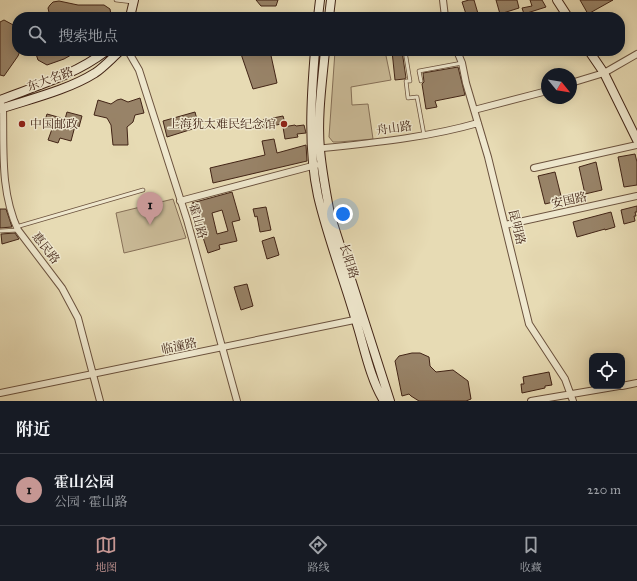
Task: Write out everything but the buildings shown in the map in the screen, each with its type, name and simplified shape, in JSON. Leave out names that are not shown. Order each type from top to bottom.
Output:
[{"type":"main road","points":[[319,12],[320,0]]},
{"type":"main road","points":[[330,12],[331,0]]},
{"type":"main road","points":[[557,0],[565,12]]},
{"type":"main road","points":[[131,12],[133,1]]},
{"type":"main road","name":"东大名路","points":[[1,105],[60,78],[93,61],[100,56]]},
{"type":"main road","name":"东大名路","points":[[1,105],[45,94],[83,80],[114,56]]},
{"type":"main road","name":"长阳路","points":[[315,56],[311,105],[318,165],[318,195],[327,230],[390,401]]},
{"type":"main road","name":"长阳路","points":[[316,149],[325,56]]},
{"type":"main road","points":[[593,56],[604,73],[637,140]]},
{"type":"main road","name":"长阳路","points":[[359,318],[377,390],[384,401]]},
{"type":"street","points":[[443,0],[444,12]]},
{"type":"street","points":[[577,81],[604,73],[637,54]]},
{"type":"street","name":"霍山路","points":[[131,56],[139,70],[180,201],[237,401]]},
{"type":"street","name":"昆明路","points":[[459,56],[506,225],[529,324],[565,379],[573,401]]},
{"type":"street","points":[[474,110],[541,93]]},
{"type":"street","name":"惠民路","points":[[1,105],[4,172],[13,219],[17,228],[62,288],[72,305],[78,318],[100,401]]},
{"type":"street","name":"舟山路","points":[[316,149],[424,135],[458,129],[478,123]]},
{"type":"street","points":[[534,168],[637,145]]},
{"type":"street","points":[[180,201],[318,165]]},
{"type":"street","name":"安国路","points":[[506,225],[637,196]]},
{"type":"street","name":"临潼路","points":[[0,394],[359,318]]},
{"type":"street","points":[[625,385],[637,383]]},
{"type":"street","points":[[531,401],[601,389]]},
{"type":"lane","points":[[116,0],[133,1]]},
{"type":"lane","points":[[406,56],[410,81],[406,81],[408,98],[417,97],[424,135]]},
{"type":"lane","points":[[421,81],[419,71],[462,63]]},
{"type":"lane","points":[[0,231],[17,228],[143,190]]},
{"type":"shaded area","points":[[335,56],[386,56],[391,80],[351,87],[352,105],[368,104],[373,139],[333,142],[329,137]]},
{"type":"shaded area","points":[[173,199],[186,238],[124,253],[116,213]]},
{"type":"place","name":"中国邮政","points":[[22,124]]},
{"type":"place","name":"上海犹太难民纪念馆","points":[[284,124]]},
{"type":"place","name":"霍山公园","points":[[150,225]]}]
